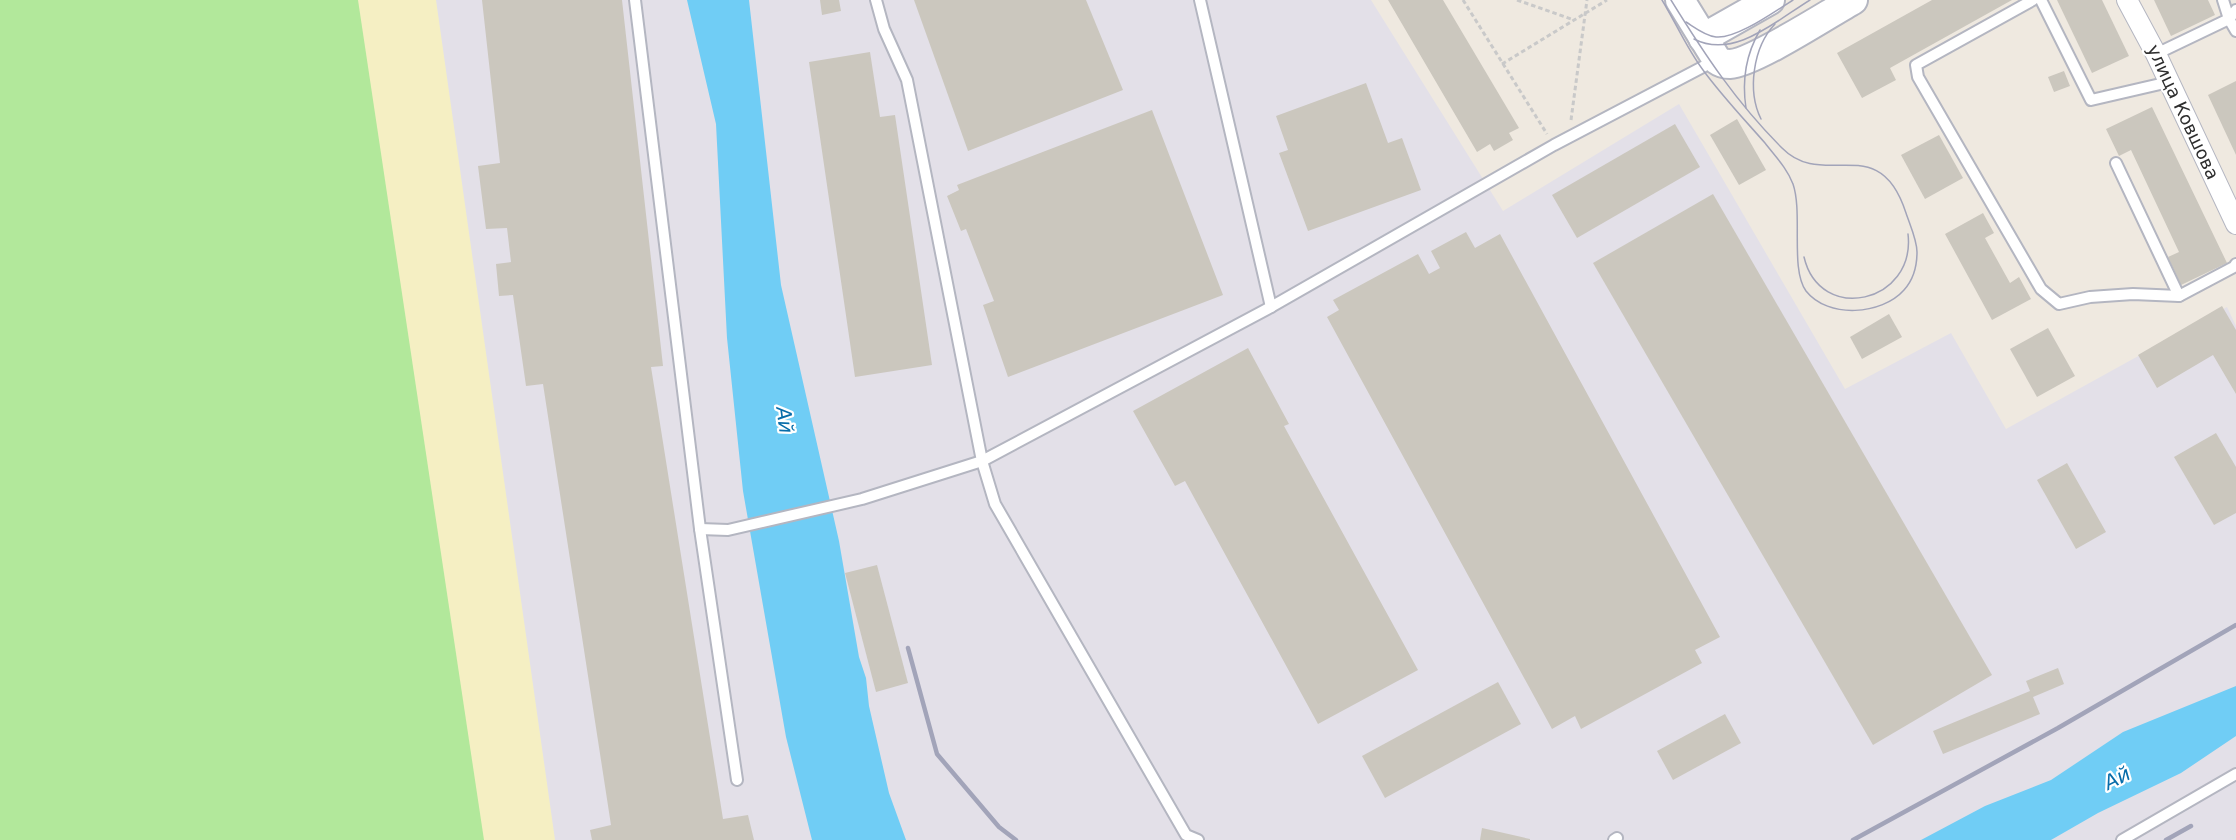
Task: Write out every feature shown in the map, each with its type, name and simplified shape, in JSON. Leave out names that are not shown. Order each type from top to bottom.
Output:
[{"type":"main road","points":[[1680,0],[1717,54]]},
{"type":"main road","points":[[1717,54],[1770,0]]},
{"type":"main road","points":[[1717,54],[1758,54],[1853,0]]},
{"type":"street","name":"улица Ковшова","points":[[2127,0],[2156,54],[2236,224]]},
{"type":"lane","points":[[635,0],[700,529],[737,780]]},
{"type":"lane","points":[[876,0],[884,29],[907,80],[982,461],[995,504],[1185,835],[1198,840]]},
{"type":"lane","points":[[1200,0],[1271,307]]},
{"type":"lane","points":[[2033,0],[1916,65],[1918,77],[1947,123],[2041,289],[2059,304],[2090,297],[2133,294],[2179,296],[2236,264]]},
{"type":"lane","points":[[2041,0],[2091,100],[2169,82]]},
{"type":"lane","points":[[2223,0],[2233,14],[2236,31]]},
{"type":"lane","points":[[2156,54],[2233,14]]},
{"type":"lane","points":[[700,529],[728,530],[862,499],[982,461],[1271,307],[1717,54]]},
{"type":"lane","points":[[2116,163],[2179,296]]},
{"type":"lane","points":[[2122,840],[2236,774]]},
{"type":"path","points":[[1463,0],[1554,145]]},
{"type":"path","points":[[1517,0],[1574,20]]},
{"type":"path","points":[[1569,137],[1587,0]]},
{"type":"path","points":[[1502,64],[1607,0]]},
{"type":"shaded area","points":[[430,0],[1371,0],[1503,211],[1679,104],[1845,389],[1951,333],[2006,429],[2227,307],[2236,326],[2236,840],[551,840]]},
{"type":"green space","points":[[0,0],[393,0],[527,840],[0,840]]},
{"type":"sand","points":[[358,0],[436,0],[555,840],[484,840]]},
{"type":"water","name":"Ай","points":[[687,0],[749,0],[781,285],[839,541],[859,657],[866,678],[869,706],[889,793],[906,840],[812,840],[786,737],[743,491],[727,338],[716,124]]},
{"type":"water","name":"Ай","points":[[2236,686],[2236,736],[2181,773],[2098,813],[2051,840],[1921,840],[1985,806],[2051,780],[2123,732]]},
{"type":"building","points":[[482,0],[622,0],[663,366],[651,367],[723,819],[748,815],[754,840],[592,840],[590,830],[611,825],[543,384],[526,386],[513,295],[499,296],[496,264],[511,262],[507,228],[486,229],[478,166],[500,163]]},
{"type":"building","points":[[820,0],[839,0],[841,11],[822,15]]},
{"type":"building","points":[[914,0],[1086,0],[1123,90],[968,151]]},
{"type":"building","points":[[1388,0],[1443,0],[1519,128],[1509,133],[1513,140],[1494,151],[1490,144],[1477,152]]},
{"type":"building","points":[[1932,0],[2012,0],[1890,68],[1896,80],[1862,98],[1837,53]]},
{"type":"building","points":[[2057,0],[2102,0],[2129,56],[2092,73]]},
{"type":"building","points":[[2154,0],[2208,0],[2215,15],[2171,36]]},
{"type":"building","points":[[870,52],[880,117],[895,115],[932,365],[855,377],[809,62]]},
{"type":"building","points":[[2064,71],[2070,86],[2054,92],[2048,77]]},
{"type":"building","points":[[2236,81],[2236,155],[2208,95]]},
{"type":"building","points":[[1366,83],[1388,143],[1402,138],[1421,190],[1308,231],[1279,153],[1288,150],[1276,116]]},
{"type":"building","points":[[2152,107],[2227,263],[2181,285],[2168,257],[2179,252],[2131,150],[2119,156],[2106,129]]},
{"type":"building","points":[[1152,110],[1223,295],[1008,377],[983,305],[994,301],[966,229],[961,231],[947,196],[959,190],[957,185]]},
{"type":"building","points":[[1737,119],[1766,170],[1739,185],[1710,135]]},
{"type":"building","points":[[1675,124],[1700,167],[1577,238],[1552,195]]},
{"type":"building","points":[[1939,135],[1963,178],[1925,199],[1901,155]]},
{"type":"building","points":[[1713,194],[1992,675],[1873,745],[1593,263]]},
{"type":"building","points":[[1983,213],[1994,233],[1985,238],[2010,283],[2019,277],[2031,299],[1992,320],[1945,234]]},
{"type":"building","points":[[1466,232],[1475,248],[1500,234],[1720,637],[1695,650],[1702,663],[1581,729],[1575,716],[1552,729],[1327,317],[1339,310],[1333,300],[1418,254],[1429,274],[1440,268],[1431,251]]},
{"type":"building","points":[[2222,306],[2236,330],[2236,394],[2213,355],[2157,388],[2138,355]]},
{"type":"building","points":[[1889,314],[1902,337],[1862,359],[1850,337]]},
{"type":"building","points":[[2048,328],[2075,376],[2037,397],[2010,349]]},
{"type":"building","points":[[1248,348],[1289,424],[1284,426],[1418,670],[1318,724],[1185,481],[1175,486],[1133,411]]},
{"type":"building","points":[[2216,433],[2236,467],[2236,513],[2214,525],[2174,457]]},
{"type":"building","points":[[2067,463],[2106,532],[2076,549],[2037,480]]},
{"type":"building","points":[[877,565],[908,683],[876,692],[845,573]]},
{"type":"building","points":[[2058,668],[2064,684],[2033,697],[2040,714],[1943,754],[1933,731],[2030,691],[2026,681]]},
{"type":"building","points":[[1498,682],[1521,724],[1385,798],[1362,756]]},
{"type":"building","points":[[1725,714],[1741,743],[1673,780],[1657,751]]},
{"type":"building","points":[[1482,828],[1530,839],[1530,840],[1480,840]]},
{"type":"tram line","points":[[1662,0],[1697,62],[1781,162],[1793,184],[1797,210],[1797,255],[1801,281],[1806,291],[1816,300],[1841,310],[1869,309],[1894,298],[1904,290],[1913,277],[1917,252],[1913,232],[1895,188],[1881,173],[1866,167],[1815,164],[1798,160],[1782,148],[1765,131],[1722,77],[1671,0]]},
{"type":"tram line","points":[[1686,22],[1708,35],[1725,36],[1745,29],[1793,0]]},
{"type":"tram line","points":[[1694,39],[1709,44],[1724,45],[1740,41],[1769,27],[1810,0]]},
{"type":"tram line","points":[[1761,119],[1754,96],[1754,70],[1762,45],[1775,24]]},
{"type":"tram line","points":[[1746,108],[1746,68],[1751,49],[1760,30]]},
{"type":"tram line","points":[[1804,257],[1813,278],[1828,292],[1846,298],[1865,297],[1883,290],[1897,276],[1906,258],[1908,234]]},
{"type":"railway","points":[[1853,840],[2058,728],[2236,625]]},
{"type":"railway","points":[[908,648],[937,754],[999,827],[1016,840]]},
{"type":"railway","points":[[2166,840],[2191,826]]}]
